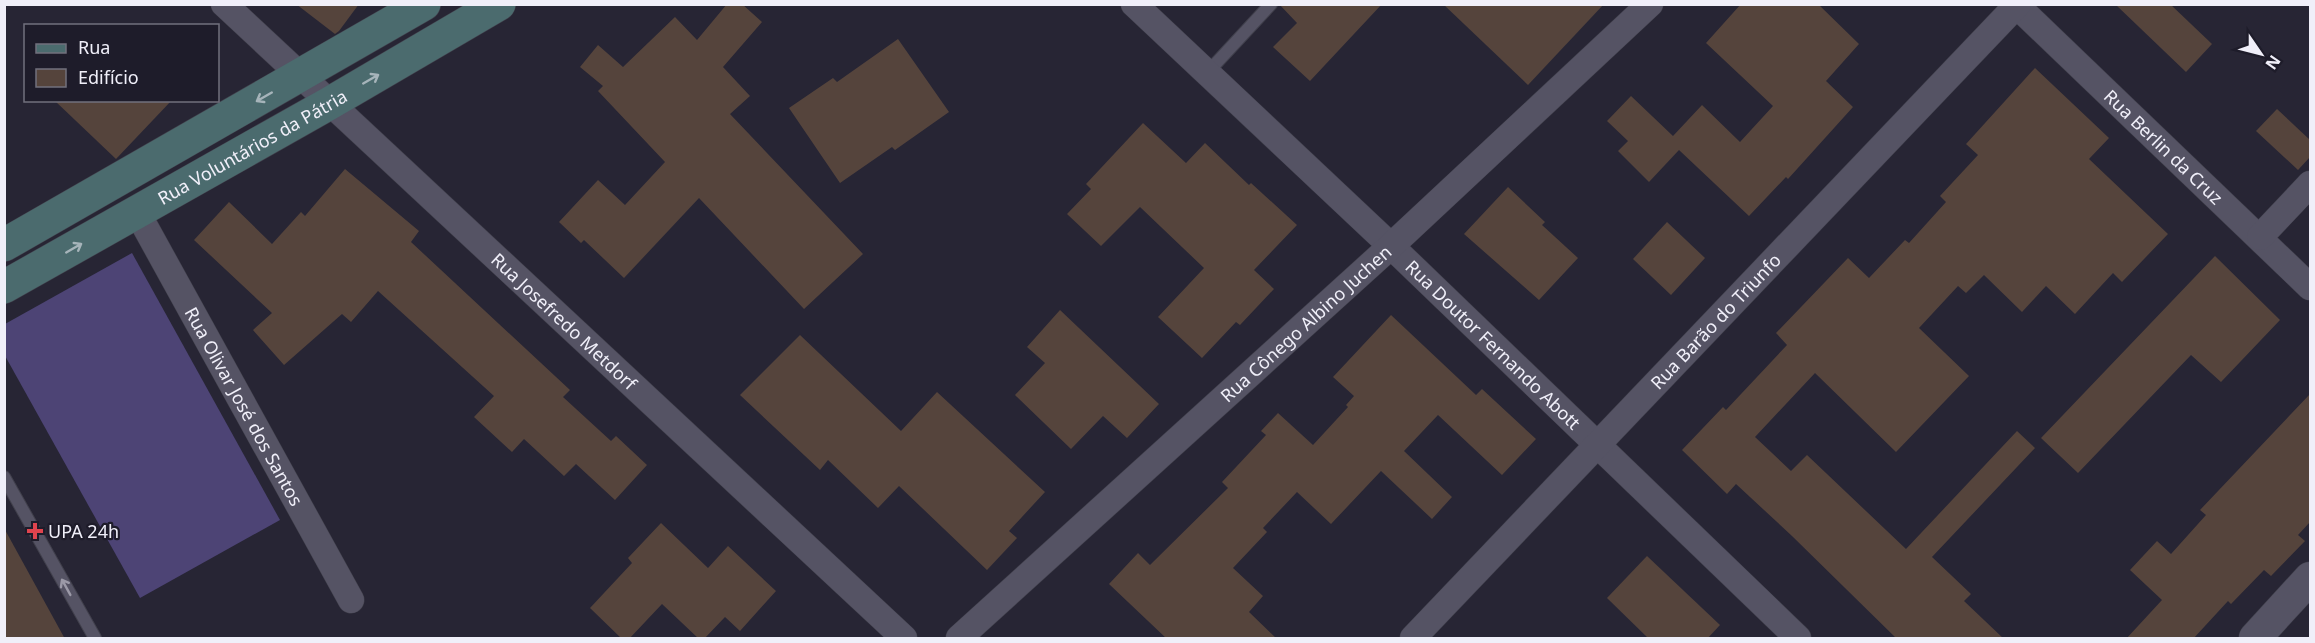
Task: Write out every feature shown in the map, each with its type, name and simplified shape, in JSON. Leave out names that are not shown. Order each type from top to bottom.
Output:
[{"type":"main road","name":"Rua Voluntários da Pátria","points":[[10,242],[424,4]]},
{"type":"main road","name":"Rua Voluntários da Pátria","points":[[4,287],[330,104],[499,4]]},
{"type":"main road","points":[[10,242],[33,271]]},
{"type":"street","name":"Rua Josefredo Metdorf","points":[[224,4],[904,639]]},
{"type":"street","name":"Rua Doutor Fernando Abott","points":[[1134,4],[1391,246],[1798,639]]},
{"type":"street","name":"Rua Cônego Albino Juchen","points":[[959,639],[1391,246],[1650,4]]},
{"type":"street","name":"Rua Berlin da Cruz","points":[[2017,5],[2310,287]]},
{"type":"street","name":"Rua Barão do Triunfo","points":[[1413,639],[2017,5]]},
{"type":"street","points":[[2260,237],[2310,184]]},
{"type":"street","name":"Rua Olivar José dos Santos","points":[[137,212],[351,600]]},
{"type":"street","points":[[2255,638],[2310,578]]},
{"type":"lane","points":[[1207,73],[1270,4]]},
{"type":"lane","points":[[4,477],[95,639]]},
{"type":"shaded area","points":[[132,253],[280,520],[140,598],[4,354],[5,324]]},
{"type":"building","points":[[296,4],[359,4],[335,34]]},
{"type":"building","points":[[727,4],[742,4],[762,22],[723,67],[750,96],[730,114],[863,254],[804,309],[699,198],[624,278],[584,240],[581,243],[559,222],[598,180],[625,205],[665,162],[598,91],[603,86],[580,67],[598,45],[623,67],[675,17],[697,40]]},
{"type":"building","points":[[1279,4],[1382,4],[1310,81],[1273,47],[1297,23]]},
{"type":"building","points":[[1443,4],[1604,4],[1528,85]]},
{"type":"building","points":[[1741,4],[1818,4],[1859,44],[1826,81],[1853,107],[1788,179],[1786,177],[1749,216],[1679,150],[1649,182],[1618,151],[1628,141],[1607,121],[1631,96],[1673,136],[1702,105],[1740,142],[1773,106],[1706,43]]},
{"type":"building","points":[[2115,4],[2170,4],[2212,44],[2186,72]]},
{"type":"building","points":[[898,39],[949,112],[895,150],[892,147],[840,183],[789,108],[833,78],[837,82]]},
{"type":"building","points":[[2035,68],[2109,138],[2089,159],[2168,234],[2122,282],[2113,273],[2075,314],[2046,286],[2022,312],[1984,275],[1966,293],[1958,286],[1919,328],[1969,376],[1896,452],[1815,373],[1755,437],[1791,471],[1807,455],[1906,549],[2017,431],[2035,448],[1932,557],[1971,594],[1964,601],[2004,639],[1897,639],[1736,484],[1727,494],[1682,450],[1723,407],[1726,410],[1787,345],[1776,333],[1848,258],[1869,278],[1905,240],[1909,243],[1946,202],[1940,196],[1978,155],[1966,144]]},
{"type":"building","points":[[56,102],[170,102],[116,159]]},
{"type":"building","points":[[2277,109],[2310,140],[2310,157],[2298,170],[2256,131]]},
{"type":"building","points":[[1143,123],[1186,163],[1205,143],[1249,185],[1251,183],[1297,225],[1254,270],[1274,289],[1240,325],[1236,322],[1202,358],[1158,317],[1204,268],[1140,207],[1101,246],[1067,214],[1091,189],[1086,184]]},
{"type":"building","points":[[345,169],[419,231],[411,242],[570,390],[563,397],[611,441],[616,436],[647,465],[615,500],[576,464],[564,476],[524,439],[512,452],[474,417],[494,396],[378,291],[351,322],[342,314],[284,365],[253,330],[272,313],[194,240],[229,202],[272,244],[301,212],[305,216]]},
{"type":"building","points":[[1508,187],[1545,222],[1542,225],[1578,258],[1539,300],[1464,234]]},
{"type":"building","points":[[1667,222],[1705,258],[1671,295],[1633,259]]},
{"type":"building","points":[[2215,256],[2280,320],[2221,382],[2191,355],[2078,473],[2041,438]]},
{"type":"building","points":[[1060,310],[1159,404],[1127,438],[1103,416],[1071,449],[1015,395],[1045,363],[1027,347]]},
{"type":"building","points":[[1391,315],[1476,395],[1482,389],[1536,439],[1502,475],[1438,415],[1404,451],[1452,497],[1432,519],[1381,471],[1331,524],[1297,492],[1263,528],[1267,532],[1233,568],[1263,596],[1249,612],[1277,639],[1167,639],[1109,584],[1138,553],[1150,565],[1228,488],[1222,482],[1266,435],[1261,431],[1278,413],[1313,445],[1348,407],[1346,405],[1354,396],[1333,377]]},
{"type":"building","points":[[800,335],[901,431],[937,392],[1045,492],[1009,531],[1017,538],[987,570],[899,486],[878,508],[828,460],[820,470],[740,395]]},
{"type":"building","points":[[2310,394],[2310,522],[2298,535],[2305,541],[2271,576],[2264,570],[2231,604],[2228,601],[2193,639],[2126,639],[2162,600],[2130,570],[2157,541],[2171,554],[2206,515],[2200,510]]},
{"type":"building","points":[[661,523],[708,568],[728,546],[776,591],[740,631],[725,617],[704,639],[699,639],[662,604],[629,639],[622,639],[590,608],[632,563],[628,558]]},
{"type":"building","points":[[4,528],[65,639],[4,639]]},
{"type":"building","points":[[1647,556],[1720,625],[1707,639],[1649,639],[1607,598]]},
{"type":"place","name":"UPA 24h","points":[[35,531]]}]
